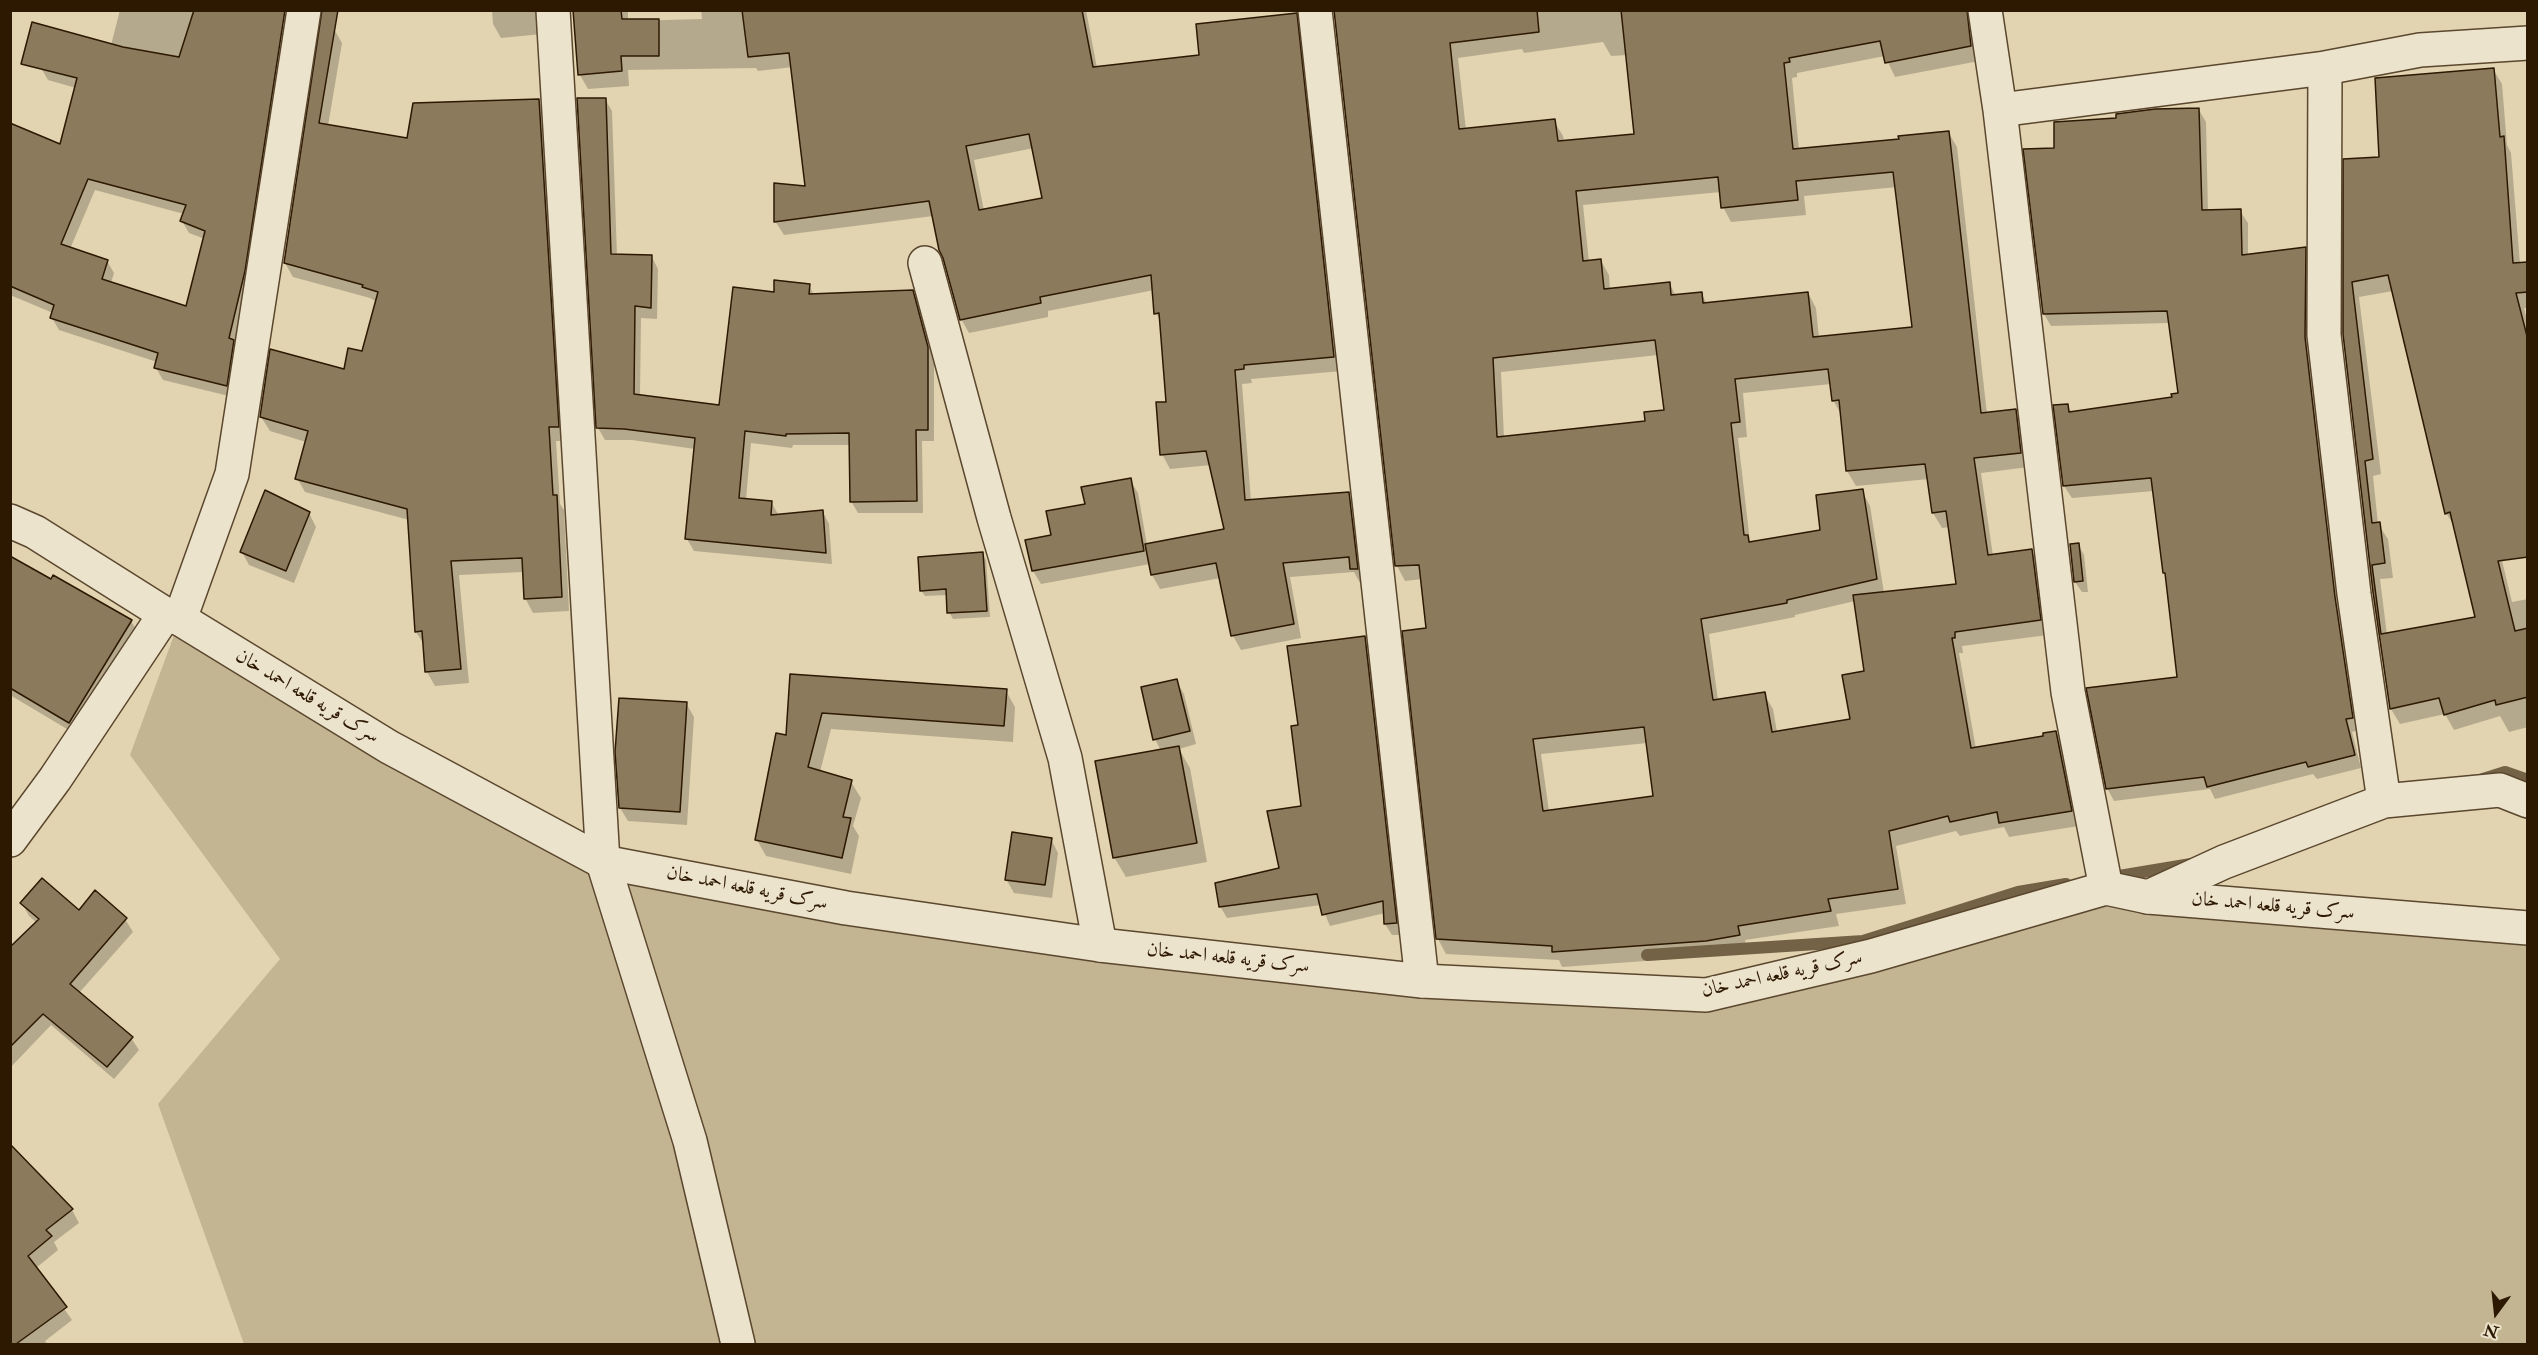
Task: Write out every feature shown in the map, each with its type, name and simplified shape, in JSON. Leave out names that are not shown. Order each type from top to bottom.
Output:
[{"type":"street","points":[[10,840],[172,616],[232,474],[304,10]]},
{"type":"street","points":[[553,10],[603,862],[690,1141],[738,1344]]},
{"type":"street","points":[[1315,10],[1422,981]]},
{"type":"street","points":[[1985,10],[2000,110],[2068,692],[2106,888]]},
{"type":"street","points":[[2000,110],[2325,68],[2420,50],[2528,43]]},
{"type":"street","points":[[2325,68],[2324,335],[2354,594],[2384,801]]},
{"type":"street","points":[[925,263],[994,518],[1065,758],[1100,945]]},
{"type":"street","name":"سرک قریه قلعه احمد خان","points":[[10,522],[35,532],[389,747],[603,862],[846,908],[1100,945],[1422,981],[1706,995],[1871,956],[2106,888],[2148,897],[2528,928]]},
{"type":"street","points":[[2148,897],[2224,861],[2384,801],[2500,790],[2528,801]]},
{"type":"shaded area","points":[[180,619],[603,862],[846,908],[1706,995],[2106,888],[2527,928],[2527,1344],[244,1344],[158,1104],[280,959],[130,755]]},
{"type":"building","points":[[194,10],[285,10],[245,271],[229,338],[234,340],[227,386],[154,368],[158,353],[50,318],[54,305],[10,286],[10,123],[60,144],[77,78],[21,64],[32,22],[123,47],[179,57]],"holes":[[[88,179],[186,205],[180,221],[205,231],[186,306],[102,279],[108,260],[61,244]]]},
{"type":"building","points":[[322,10],[338,10],[319,123],[407,138],[413,103],[539,99],[559,427],[549,427],[553,495],[557,495],[562,597],[524,599],[522,558],[451,561],[461,669],[425,672],[422,631],[415,632],[407,509],[295,479],[308,431],[260,417],[270,349],[344,369],[348,348],[362,351],[378,292],[362,287],[363,285],[284,263]]},
{"type":"building","points":[[573,10],[621,10],[622,19],[659,19],[659,56],[621,56],[622,71],[578,75]]},
{"type":"building","points":[[742,10],[1082,10],[1093,67],[1199,55],[1196,24],[1297,13],[1334,357],[1244,365],[1244,369],[1235,370],[1245,500],[1349,492],[1358,569],[1350,569],[1349,557],[1283,563],[1294,624],[1231,636],[1216,563],[1151,575],[1145,544],[1224,529],[1206,451],[1160,455],[1156,402],[1166,402],[1159,313],[1154,314],[1151,275],[1040,297],[1041,303],[960,320],[939,250],[929,201],[774,222],[774,183],[805,186],[789,53],[748,57]],"holes":[[[1029,134],[1042,198],[979,210],[966,146]]]},
{"type":"building","points":[[1334,10],[1537,10],[1539,32],[1450,43],[1459,129],[1555,119],[1558,141],[1634,134],[1621,10],[1967,10],[1971,46],[1885,63],[1880,41],[1789,58],[1790,62],[1784,63],[1793,149],[1899,139],[1898,136],[1949,131],[1981,413],[2016,409],[2021,453],[1974,458],[1988,555],[2032,549],[2041,620],[1955,632],[1955,638],[1952,638],[1971,748],[2043,736],[2043,733],[2056,731],[2072,811],[1999,823],[1997,812],[1950,822],[1948,816],[1889,831],[1898,889],[1828,899],[1831,911],[1738,926],[1740,935],[1706,941],[1552,952],[1552,946],[1436,939],[1402,631],[1426,628],[1419,565],[1395,566]],"holes":[[[1893,172],[1912,327],[1813,337],[1808,292],[1703,303],[1702,292],[1671,295],[1670,282],[1604,289],[1601,259],[1583,261],[1576,191],[1718,177],[1721,208],[1798,200],[1796,181]],[[1655,340],[1664,410],[1644,412],[1645,421],[1497,437],[1493,358]],[[1828,369],[1832,401],[1839,400],[1846,471],[1925,464],[1932,513],[1946,511],[1956,584],[1853,595],[1864,671],[1842,675],[1850,719],[1772,732],[1765,692],[1713,700],[1701,619],[1787,603],[1787,600],[1877,579],[1863,489],[1816,495],[1820,530],[1749,542],[1748,535],[1744,535],[1731,423],[1740,422],[1735,379]],[[1644,727],[1653,796],[1543,811],[1533,739]]]},
{"type":"building","points":[[2494,68],[2500,137],[2504,136],[2513,263],[2528,262],[2528,292],[2516,293],[2528,340],[2528,557],[2498,561],[2515,631],[2528,628],[2528,697],[2496,705],[2495,700],[2444,715],[2439,698],[2390,709],[2373,592],[2343,334],[2343,159],[2379,157],[2375,78]],"holes":[[[2388,275],[2445,514],[2450,512],[2475,617],[2381,634],[2372,565],[2385,563],[2380,522],[2372,523],[2365,461],[2373,459],[2352,282]]]},
{"type":"building","points":[[577,98],[606,98],[611,254],[652,255],[651,308],[635,306],[634,394],[719,405],[733,287],[774,292],[774,280],[810,284],[809,294],[913,290],[928,347],[928,430],[916,430],[917,501],[850,502],[849,433],[786,434],[786,436],[745,431],[739,498],[772,501],[771,515],[823,510],[826,553],[685,539],[695,438],[624,429],[596,428]]},
{"type":"building","points":[[2199,108],[2202,210],[2241,209],[2242,255],[2306,247],[2305,337],[2335,597],[2353,718],[2346,719],[2355,755],[2308,767],[2306,762],[2207,787],[2204,777],[2106,789],[2086,688],[2177,677],[2165,573],[2163,573],[2151,478],[2063,486],[2053,405],[2068,404],[2069,412],[2172,397],[2171,394],[2178,393],[2167,311],[2043,314],[2023,149],[2054,148],[2054,122],[2116,118],[2116,114],[2155,109]]},
{"type":"building","points":[[1131,478],[1144,551],[1032,571],[1025,540],[1051,535],[1046,511],[1085,504],[1081,487]]},
{"type":"building","points":[[265,490],[310,512],[286,571],[240,552]]},
{"type":"building","points":[[2079,543],[2083,581],[2074,582],[2070,544]]},
{"type":"building","points":[[983,552],[987,611],[947,613],[946,589],[920,591],[918,557]]},
{"type":"building","points":[[10,556],[51,579],[53,575],[132,620],[69,723],[10,688]]},
{"type":"building","points":[[1365,636],[1397,923],[1384,924],[1383,901],[1322,915],[1317,894],[1219,907],[1215,883],[1279,868],[1267,811],[1301,806],[1291,726],[1298,725],[1287,646]]},
{"type":"building","points":[[790,674],[1007,689],[1004,726],[822,713],[808,767],[852,780],[843,817],[851,818],[842,858],[755,840],[776,733],[786,735]]},
{"type":"building","points":[[1177,679],[1190,731],[1153,740],[1141,687]]},
{"type":"building","points":[[619,698],[687,702],[680,812],[619,808],[615,752]]},
{"type":"building","points":[[1179,746],[1197,843],[1113,858],[1095,761]]},
{"type":"building","points":[[1012,832],[1052,838],[1045,885],[1005,880]]},
{"type":"building","points":[[42,878],[79,910],[95,890],[127,918],[70,984],[133,1037],[107,1067],[43,1014],[10,1047],[10,947],[39,919],[20,903]]},
{"type":"building","points":[[10,1144],[73,1209],[46,1230],[52,1236],[28,1256],[67,1307],[16,1344],[10,1344]]},
{"type":"waterway","points":[[2483,779],[2505,772],[2528,780]]},
{"type":"waterway","points":[[2107,878],[2191,864]]},
{"type":"waterway","points":[[1647,955],[1863,941],[2018,892],[2066,884]]}]
